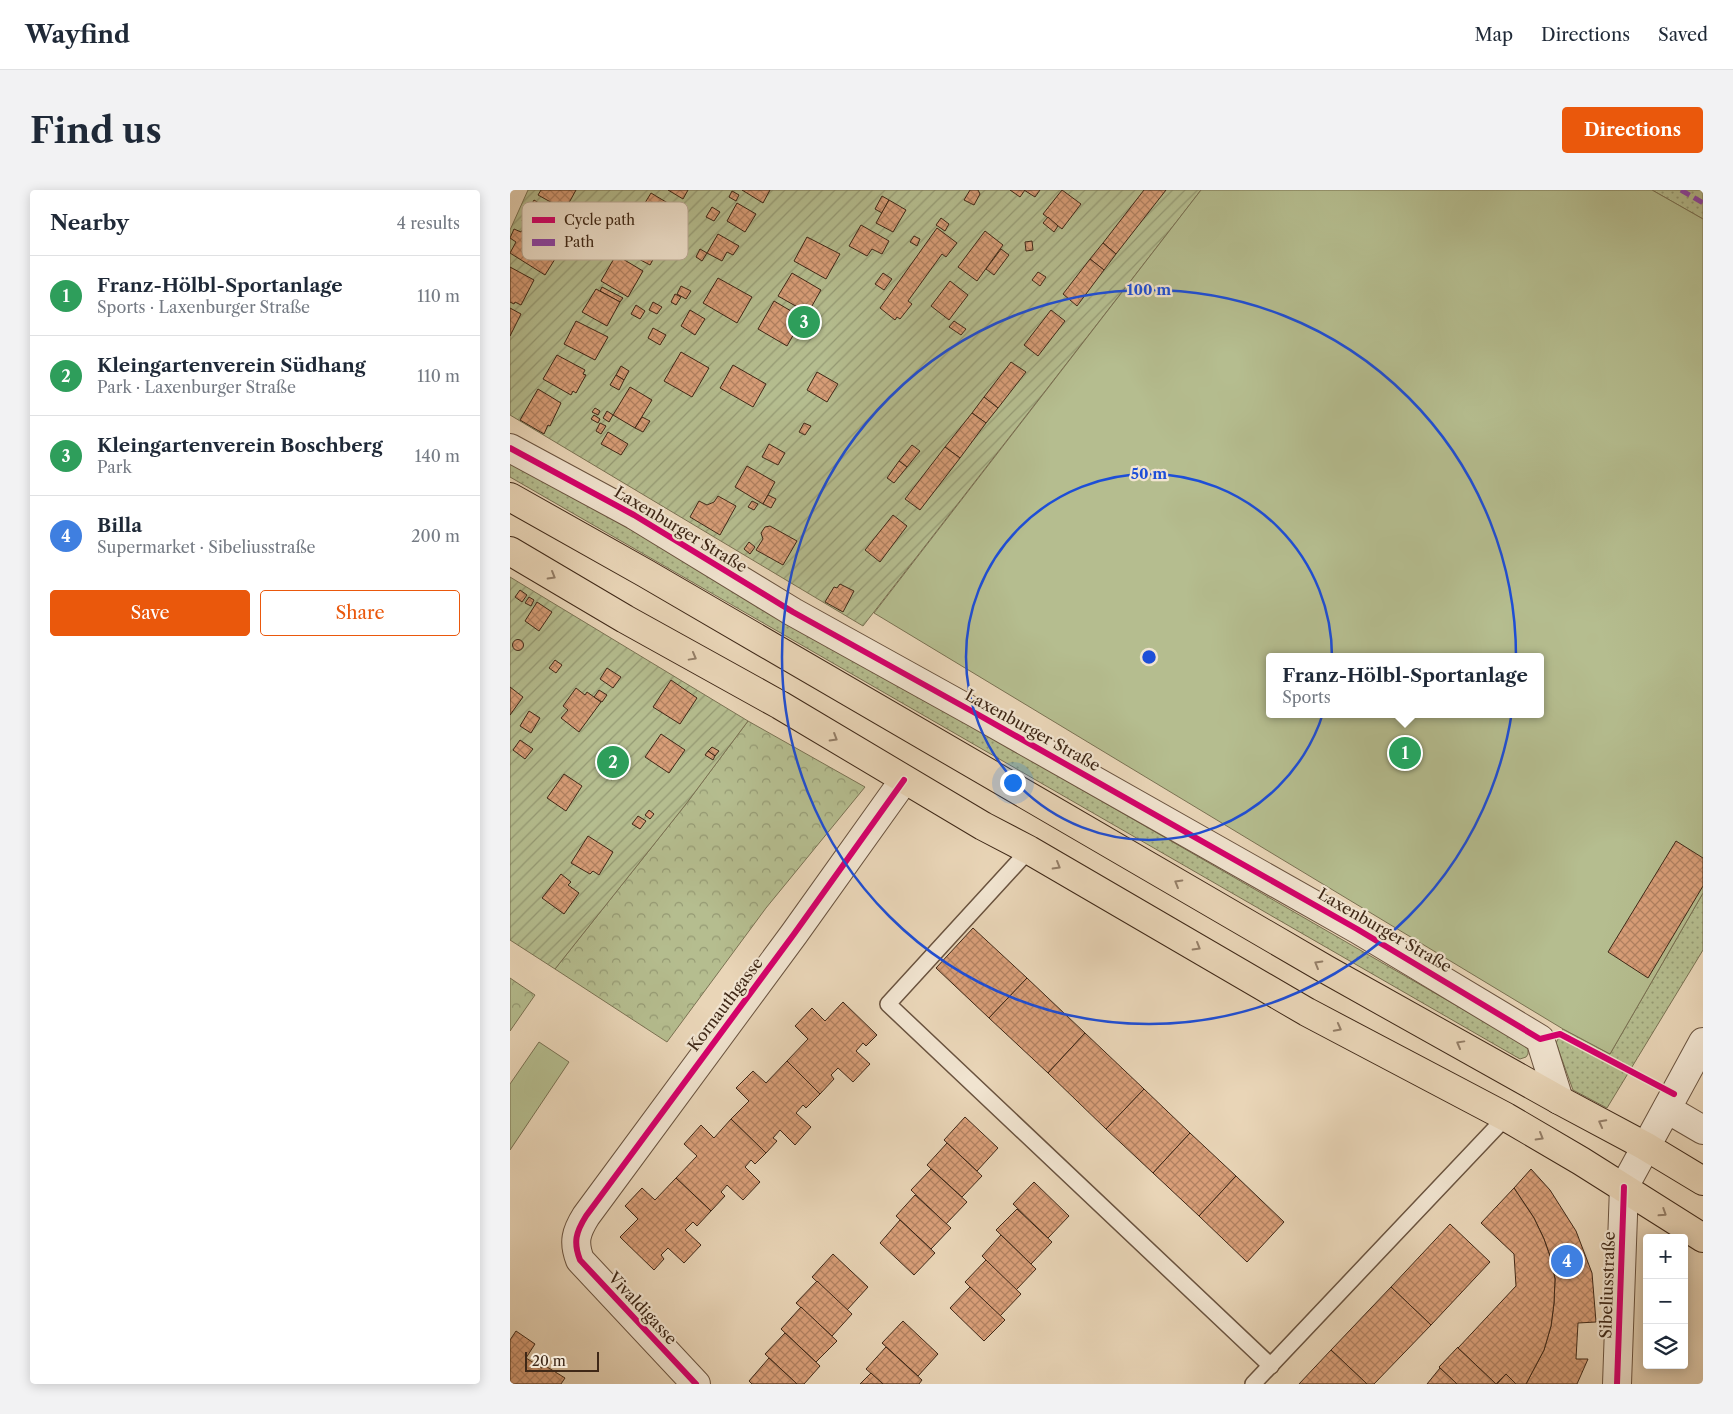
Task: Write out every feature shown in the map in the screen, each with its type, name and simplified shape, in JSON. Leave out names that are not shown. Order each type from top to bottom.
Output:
[{"type":"main road","points":[[510,497],[645,573],[1327,970],[1645,1146],[1703,1181]]},
{"type":"main road","points":[[510,551],[625,619],[780,705],[904,780],[983,826],[1029,850],[1307,1012],[1506,1117],[1624,1187],[1703,1238]]},
{"type":"street","name":"Laxenburger Straße","points":[[510,448],[634,516],[793,612],[1357,929],[1540,1039],[1559,1100]]},
{"type":"street","name":"Kornauthgasse","points":[[575,1247],[577,1233],[586,1216],[794,934],[904,780]]},
{"type":"street","name":"Sibeliusstraße","points":[[1617,1384],[1624,1187],[1703,1042]]},
{"type":"street","points":[[1666,1109],[1703,1130]]},
{"type":"street","name":"Vivaldigasse","points":[[575,1247],[580,1260],[589,1271],[696,1384]]},
{"type":"lane","points":[[1029,850],[888,1004],[1271,1366]]},
{"type":"lane","points":[[1253,1384],[1506,1117]]},
{"type":"green space","points":[[528,190],[1201,190],[863,626],[510,415],[510,230],[522,203],[522,260],[688,260],[688,202],[523,202]]},
{"type":"green space","points":[[1201,190],[1652,190],[1703,219],[1703,893],[1610,1054],[1563,1029],[874,613]]},
{"type":"green space","points":[[1652,190],[1703,190],[1703,219]]},
{"type":"green space","points":[[510,460],[1528,1047],[1528,1054],[1520,1059],[510,477]]},
{"type":"green space","points":[[510,577],[748,721],[686,804],[555,969],[510,940]]},
{"type":"green space","points":[[748,721],[865,787],[766,908],[667,1042],[555,969],[686,804]]},
{"type":"green space","points":[[1703,893],[1703,950],[1607,1108],[1573,1090],[1556,1043],[1563,1029],[1610,1054]]},
{"type":"green space","points":[[510,978],[535,995],[510,1031]]},
{"type":"green space","points":[[539,1042],[569,1062],[510,1150],[510,1084]]},
{"type":"building","points":[[541,190],[576,190],[569,202],[551,202],[538,195]]},
{"type":"building","points":[[668,190],[688,190],[683,199]]},
{"type":"building","points":[[742,190],[770,190],[763,203]]},
{"type":"building","points":[[970,190],[978,190],[980,194],[974,205],[964,200]]},
{"type":"building","points":[[1010,190],[1025,190],[1020,197]]},
{"type":"building","points":[[1024,190],[1040,190],[1035,197]]},
{"type":"building","points":[[1062,190],[1081,204],[1062,229],[1043,214]]},
{"type":"building","points":[[1144,190],[1166,190],[1116,254],[1103,243]]},
{"type":"building","points":[[732,191],[739,195],[736,201],[729,197]]},
{"type":"building","points":[[651,193],[666,202],[646,202]]},
{"type":"building","points":[[882,196],[889,200],[882,213],[875,209]]},
{"type":"building","points":[[889,200],[906,210],[893,232],[876,223]]},
{"type":"building","points":[[737,203],[756,214],[745,232],[727,221]]},
{"type":"building","points":[[712,207],[720,212],[714,221],[706,217]]},
{"type":"building","points":[[1048,217],[1058,226],[1054,232],[1043,223]]},
{"type":"building","points":[[941,218],[949,224],[945,231],[936,225]]},
{"type":"building","points":[[861,225],[889,241],[882,254],[872,249],[867,256],[849,246]]},
{"type":"building","points":[[937,228],[957,243],[946,257],[942,254],[908,301],[912,304],[900,319],[897,317],[895,320],[880,308]]},
{"type":"building","points":[[514,229],[521,232],[522,230],[522,260],[554,260],[545,275],[510,253],[516,242],[510,238]]},
{"type":"building","points":[[985,231],[1003,245],[977,281],[958,267]]},
{"type":"building","points":[[718,234],[739,246],[733,255],[727,252],[722,261],[707,253]]},
{"type":"building","points":[[914,236],[920,239],[917,246],[910,242]]},
{"type":"building","points":[[807,237],[840,254],[826,279],[794,261]]},
{"type":"building","points":[[1032,241],[1033,250],[1026,251],[1025,242]]},
{"type":"building","points":[[1103,243],[1116,254],[1104,270],[1090,259]]},
{"type":"building","points":[[700,249],[707,253],[702,261],[696,257]]},
{"type":"building","points":[[1001,249],[1009,255],[994,275],[986,269]]},
{"type":"building","points":[[1090,259],[1104,270],[1077,306],[1063,294]]},
{"type":"building","points":[[613,260],[624,260],[643,271],[628,297],[601,281]]},
{"type":"building","points":[[641,260],[653,260],[650,265]]},
{"type":"building","points":[[510,267],[534,280],[521,305],[510,302]]},
{"type":"building","points":[[1038,272],[1046,277],[1040,286],[1032,280]]},
{"type":"building","points":[[792,273],[821,290],[808,313],[778,296]]},
{"type":"building","points":[[883,273],[892,279],[884,290],[875,284]]},
{"type":"building","points":[[718,278],[752,297],[737,323],[703,303]]},
{"type":"building","points":[[950,281],[968,295],[949,320],[931,306]]},
{"type":"building","points":[[681,286],[691,291],[686,299],[677,294]]},
{"type":"building","points":[[602,287],[623,298],[620,302],[600,291]]},
{"type":"building","points":[[596,289],[620,302],[607,326],[582,312]]},
{"type":"building","points":[[675,294],[681,297],[676,305],[671,302]]},
{"type":"building","points":[[774,301],[791,311],[795,332],[787,346],[758,329]]},
{"type":"building","points":[[653,302],[662,307],[657,314],[649,310]]},
{"type":"building","points":[[636,305],[645,311],[640,319],[631,314]]},
{"type":"building","points":[[510,308],[521,314],[510,336]]},
{"type":"building","points":[[690,310],[705,319],[695,335],[681,326]]},
{"type":"building","points":[[1051,310],[1065,321],[1038,356],[1024,345]]},
{"type":"building","points":[[576,321],[608,337],[595,360],[564,344]]},
{"type":"building","points":[[954,321],[966,329],[961,335],[949,327]]},
{"type":"building","points":[[653,328],[666,335],[660,345],[648,338]]},
{"type":"building","points":[[681,352],[709,368],[692,397],[664,381]]},
{"type":"building","points":[[557,355],[585,370],[583,374],[586,375],[576,393],[573,391],[571,395],[543,379]]},
{"type":"building","points":[[1011,362],[1026,372],[998,408],[984,397]]},
{"type":"building","points":[[733,365],[766,384],[753,407],[720,388]]},
{"type":"building","points":[[621,366],[629,371],[624,380],[616,375]]},
{"type":"building","points":[[817,372],[838,384],[827,402],[807,390]]},
{"type":"building","points":[[616,375],[624,380],[619,390],[610,385]]},
{"type":"building","points":[[630,387],[652,400],[635,428],[613,415]]},
{"type":"building","points":[[538,389],[561,403],[544,434],[520,420]]},
{"type":"building","points":[[984,397],[998,408],[986,423],[972,413]]},
{"type":"building","points":[[595,408],[600,411],[598,415],[592,412]]},
{"type":"building","points":[[607,411],[613,415],[609,422],[603,418]]},
{"type":"building","points":[[972,413],[986,423],[960,458],[945,447]]},
{"type":"building","points":[[594,415],[600,419],[598,423],[591,419]]},
{"type":"building","points":[[642,417],[650,421],[643,432],[635,428]]},
{"type":"building","points":[[600,423],[606,426],[601,434],[596,431]]},
{"type":"building","points":[[804,423],[811,426],[805,435],[799,432]]},
{"type":"building","points":[[608,432],[628,444],[621,455],[601,444]]},
{"type":"building","points":[[769,444],[785,453],[778,465],[762,457]]},
{"type":"building","points":[[912,445],[920,451],[907,467],[899,461]]},
{"type":"building","points":[[945,447],[960,458],[920,510],[905,499]]},
{"type":"building","points":[[899,461],[907,467],[894,483],[887,478]]},
{"type":"building","points":[[747,466],[775,482],[763,504],[735,487]]},
{"type":"building","points":[[768,495],[776,499],[771,508],[763,504]]},
{"type":"building","points":[[718,496],[736,506],[720,535],[690,517],[699,501],[707,505],[714,502]]},
{"type":"building","points":[[752,501],[758,504],[754,510],[748,507]]},
{"type":"building","points":[[893,515],[907,526],[880,562],[865,550]]},
{"type":"building","points":[[770,526],[797,541],[783,565],[756,550],[763,539],[761,533],[765,527]]},
{"type":"building","points":[[749,542],[755,547],[750,554],[744,549]]},
{"type":"building","points":[[840,584],[854,591],[843,612],[825,602],[834,587],[837,588]]},
{"type":"building","points":[[520,590],[527,595],[522,602],[515,597]]},
{"type":"building","points":[[529,597],[534,600],[531,606],[525,603]]},
{"type":"building","points":[[537,602],[552,612],[539,631],[525,621]]},
{"type":"building","points":[[516,640],[520,640],[523,645],[522,649],[516,650],[513,647],[513,643]]},
{"type":"building","points":[[555,660],[562,665],[556,673],[549,668]]},
{"type":"building","points":[[607,668],[621,677],[613,688],[600,679]]},
{"type":"building","points":[[671,680],[697,698],[680,724],[653,707]]},
{"type":"building","points":[[510,687],[523,697],[510,715]]},
{"type":"building","points":[[576,688],[585,695],[587,692],[601,702],[579,732],[561,718],[568,710],[563,706]]},
{"type":"building","points":[[599,690],[607,695],[602,702],[594,697]]},
{"type":"building","points":[[529,711],[540,718],[531,733],[520,726]]},
{"type":"building","points":[[661,734],[685,750],[669,773],[645,757]]},
{"type":"building","points":[[520,740],[533,749],[525,759],[513,750]]},
{"type":"building","points":[[712,747],[719,751],[715,756],[708,751]]},
{"type":"building","points":[[708,751],[715,756],[713,760],[705,755]]},
{"type":"building","points":[[606,756],[622,767],[612,780],[597,769]]},
{"type":"building","points":[[564,774],[582,786],[566,811],[547,798]]},
{"type":"building","points":[[649,810],[654,814],[650,819],[645,815]]},
{"type":"building","points":[[638,816],[646,821],[640,829],[632,824]]},
{"type":"building","points":[[588,836],[613,852],[599,875],[593,871],[590,874],[571,863]]},
{"type":"building","points":[[1676,841],[1703,858],[1703,886],[1648,978],[1608,952]]},
{"type":"building","points":[[561,874],[571,882],[568,885],[579,893],[564,914],[542,898]]},
{"type":"building","points":[[973,928],[1027,978],[989,1018],[936,968]]},
{"type":"building","points":[[1027,978],[1085,1033],[1048,1073],[989,1018]]},
{"type":"building","points":[[843,1002],[877,1035],[866,1046],[863,1043],[856,1051],[870,1064],[853,1082],[838,1068],[831,1075],[834,1079],[820,1094],[787,1061],[808,1039],[795,1026],[812,1008],[825,1021]]},
{"type":"building","points":[[1085,1033],[1144,1089],[1106,1129],[1048,1073]]},
{"type":"building","points":[[787,1061],[820,1094],[806,1108],[803,1105],[796,1113],[811,1127],[795,1145],[780,1130],[773,1138],[777,1141],[766,1153],[731,1119],[749,1101],[736,1088],[753,1071],[766,1083]]},
{"type":"building","points":[[1144,1089],[1190,1133],[1153,1173],[1106,1129]]},
{"type":"building","points":[[965,1117],[998,1148],[977,1171],[944,1140]]},
{"type":"building","points":[[731,1119],[766,1153],[755,1164],[751,1160],[745,1167],[760,1182],[743,1200],[727,1185],[721,1192],[725,1196],[711,1211],[676,1178],[697,1156],[684,1144],[701,1125],[714,1138]]},
{"type":"building","points":[[1190,1133],[1236,1176],[1199,1216],[1153,1173]]},
{"type":"building","points":[[947,1143],[982,1176],[962,1197],[927,1165]]},
{"type":"building","points":[[931,1169],[967,1202],[946,1224],[911,1190]]},
{"type":"building","points":[[1531,1169],[1550,1190],[1576,1231],[1592,1273],[1596,1322],[1578,1323],[1576,1359],[1588,1359],[1577,1384],[1526,1384],[1544,1350],[1551,1326],[1555,1279],[1544,1239],[1534,1218],[1514,1188]]},
{"type":"building","points":[[1236,1176],[1284,1222],[1247,1262],[1199,1216]]},
{"type":"building","points":[[676,1178],[711,1211],[697,1226],[693,1222],[685,1230],[701,1245],[684,1263],[668,1248],[661,1255],[664,1259],[654,1270],[620,1237],[638,1219],[625,1206],[642,1188],[655,1200]]},
{"type":"building","points":[[1034,1182],[1069,1216],[1048,1238],[1013,1204]]},
{"type":"building","points":[[1514,1188],[1534,1218],[1551,1259],[1555,1279],[1554,1303],[1551,1326],[1544,1350],[1526,1384],[1516,1384],[1506,1374],[1496,1384],[1458,1348],[1516,1286],[1514,1254],[1481,1223]]},
{"type":"building","points":[[915,1195],[951,1228],[931,1249],[896,1216]]},
{"type":"building","points":[[1017,1209],[1052,1242],[1031,1264],[996,1230]]},
{"type":"building","points":[[900,1220],[935,1253],[914,1275],[880,1243]]},
{"type":"building","points":[[1450,1224],[1490,1262],[1431,1325],[1391,1287]]},
{"type":"building","points":[[1001,1235],[1036,1269],[1016,1290],[982,1256]]},
{"type":"building","points":[[833,1254],[868,1287],[847,1310],[812,1277]]},
{"type":"building","points":[[986,1260],[1021,1294],[1000,1316],[965,1282]]},
{"type":"building","points":[[817,1281],[852,1314],[832,1336],[796,1303]]},
{"type":"building","points":[[970,1287],[1005,1320],[984,1341],[950,1308]]},
{"type":"building","points":[[1391,1287],[1431,1325],[1374,1384],[1367,1384],[1331,1350]]},
{"type":"building","points":[[801,1307],[837,1341],[816,1362],[781,1329]]},
{"type":"building","points":[[903,1321],[938,1354],[918,1376],[882,1343]]},
{"type":"building","points":[[516,1331],[535,1344],[526,1358],[542,1368],[544,1365],[565,1378],[561,1384],[510,1384],[510,1340]]},
{"type":"building","points":[[785,1333],[820,1366],[804,1384],[797,1384],[765,1354]]},
{"type":"building","points":[[886,1347],[922,1380],[919,1384],[883,1384],[866,1369]]},
{"type":"building","points":[[1458,1347],[1496,1384],[1457,1384],[1440,1368]]},
{"type":"building","points":[[1331,1350],[1367,1384],[1299,1384]]},
{"type":"building","points":[[769,1358],[797,1384],[752,1384],[749,1381]]},
{"type":"building","points":[[1440,1368],[1457,1384],[1427,1384]]},
{"type":"building","points":[[871,1373],[883,1384],[860,1384]]},
{"type":"building","points":[[1506,1374],[1516,1384],[1497,1384]]},
{"type":"marked path","points":[[1681,190],[1703,203]]},
{"type":"cycle path","points":[[510,448],[634,515],[793,612],[1357,929],[1540,1039],[1560,1034],[1674,1094]]},
{"type":"cycle path","points":[[696,1384],[580,1260],[576,1242],[578,1232],[586,1216],[794,934],[904,780]]},
{"type":"cycle path","points":[[1617,1384],[1624,1187]]},
{"type":"place","name":"Kleingartenverein Boschberg","points":[[804,322]]},
{"type":"place","name":"Franz-Hölbl-Sportanlage","points":[[1405,753]]},
{"type":"place","name":"Kleingartenverein Südhang","points":[[613,762]]},
{"type":"place","name":"Billa","points":[[1567,1261]]}]
